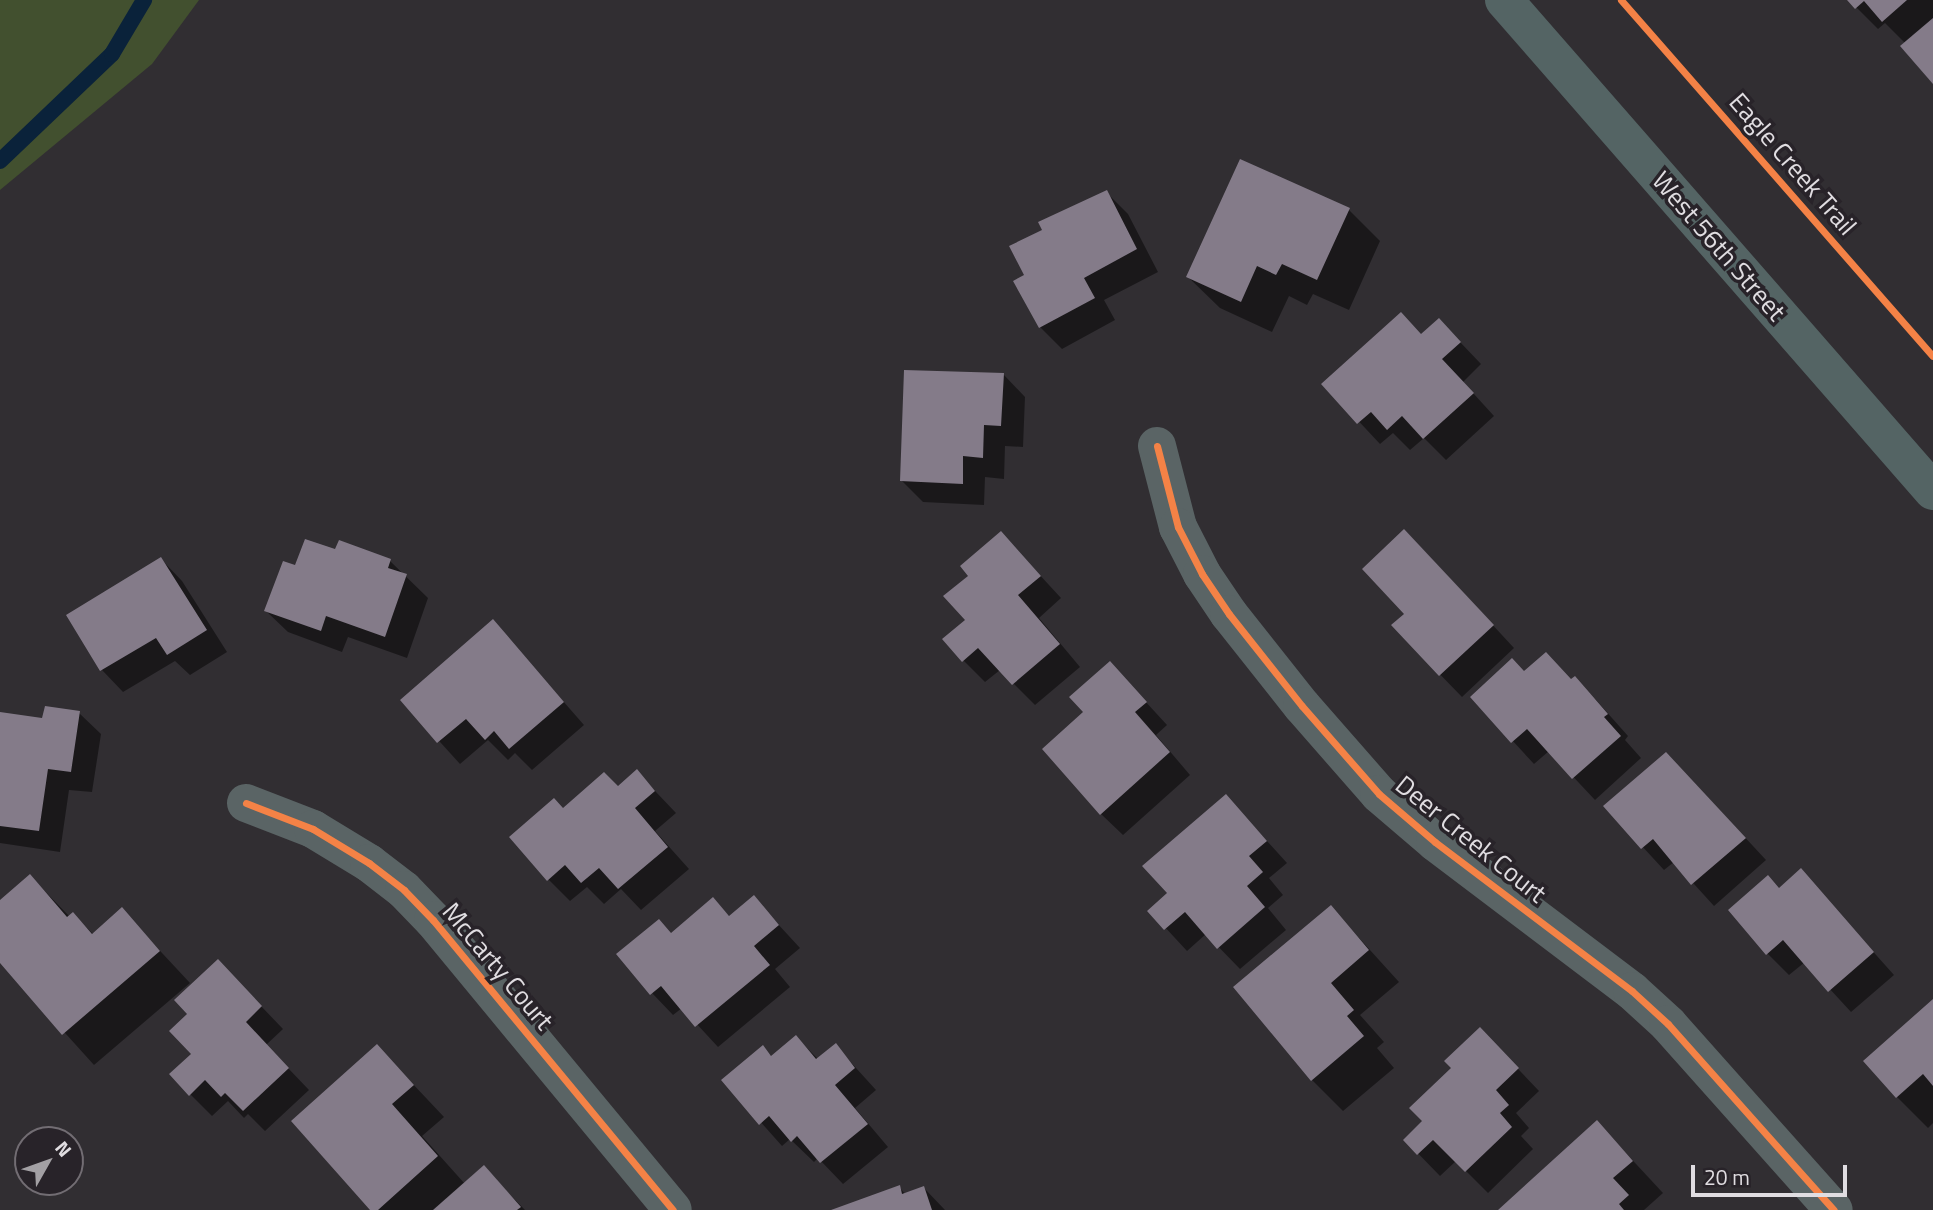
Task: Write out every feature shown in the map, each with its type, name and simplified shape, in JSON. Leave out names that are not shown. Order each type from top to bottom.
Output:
[{"type":"main road","name":"West 56th Street","points":[[1504,0],[1933,491]]},
{"type":"street","name":"Deer Creek Court","points":[[1157,446],[1178,527],[1202,574],[1229,614],[1278,675],[1379,794],[1435,842],[1632,991],[1668,1024],[1834,1210]]},
{"type":"street","name":"McCarty Court","points":[[246,803],[313,829],[369,863],[404,890],[433,920],[673,1210]]},
{"type":"green space","points":[[0,0],[199,0],[152,64],[0,190]]},
{"type":"building","points":[[1847,0],[1907,0],[1882,22],[1864,1],[1855,9]]},
{"type":"building","points":[[1933,18],[1933,84],[1900,46]]},
{"type":"building","points":[[1240,159],[1350,208],[1317,280],[1282,264],[1276,275],[1257,266],[1241,302],[1186,277]]},
{"type":"building","points":[[1107,190],[1137,249],[1084,278],[1095,298],[1039,328],[1013,281],[1024,275],[1009,246],[1042,230],[1038,222]]},
{"type":"building","points":[[1401,312],[1421,334],[1439,318],[1461,342],[1442,359],[1474,393],[1423,439],[1402,416],[1387,430],[1371,412],[1357,424],[1321,384]]},
{"type":"building","points":[[904,370],[1004,373],[1001,426],[984,425],[983,458],[963,456],[963,484],[900,481]]},
{"type":"building","points":[[1404,529],[1494,625],[1439,676],[1391,625],[1404,614],[1362,569]]},
{"type":"building","points":[[1001,531],[1041,576],[1018,595],[1060,644],[1012,685],[978,648],[962,662],[942,639],[965,620],[943,596],[968,576],[960,566]]},
{"type":"building","points":[[305,539],[335,549],[339,540],[391,559],[388,568],[407,574],[385,637],[326,616],[321,631],[264,611],[283,561],[295,565]]},
{"type":"building","points":[[161,557],[207,630],[167,655],[156,638],[100,671],[66,615]]},
{"type":"building","points":[[493,619],[564,702],[509,749],[494,731],[485,740],[466,719],[437,743],[400,700]]},
{"type":"building","points":[[1546,652],[1571,679],[1575,676],[1608,714],[1604,717],[1621,736],[1572,779],[1527,729],[1511,743],[1470,697],[1512,658],[1524,671]]},
{"type":"building","points":[[1110,661],[1147,702],[1135,712],[1170,752],[1100,815],[1042,749],[1083,712],[1069,697]]},
{"type":"building","points":[[45,706],[80,711],[71,772],[48,769],[39,831],[0,826],[0,712],[42,718]]},
{"type":"building","points":[[1666,752],[1746,838],[1691,885],[1653,839],[1641,849],[1603,806]]},
{"type":"building","points":[[637,769],[655,791],[635,808],[668,847],[618,889],[599,868],[581,883],[565,865],[547,881],[509,837],[554,798],[563,808],[604,772],[618,786]]},
{"type":"building","points":[[1226,794],[1267,841],[1249,856],[1263,872],[1247,886],[1265,907],[1217,949],[1185,912],[1164,930],[1147,911],[1167,893],[1142,866]]},
{"type":"building","points":[[1801,868],[1874,952],[1828,992],[1783,940],[1766,955],[1728,910],[1768,875],[1779,888]]},
{"type":"building","points":[[30,874],[67,917],[73,912],[92,934],[122,907],[160,951],[62,1035],[0,963],[0,900]]},
{"type":"building","points":[[754,895],[779,925],[754,946],[770,965],[695,1027],[661,986],[650,995],[616,954],[659,919],[671,933],[713,897],[729,916]]},
{"type":"building","points":[[1331,905],[1369,950],[1331,983],[1354,1010],[1347,1016],[1364,1036],[1311,1081],[1233,987]]},
{"type":"building","points":[[218,959],[262,1006],[246,1022],[289,1068],[243,1111],[225,1093],[221,1097],[205,1080],[189,1096],[169,1074],[191,1054],[169,1031],[187,1014],[174,1000]]},
{"type":"building","points":[[1933,999],[1933,1086],[1923,1074],[1896,1098],[1863,1061]]},
{"type":"building","points":[[1480,1027],[1519,1068],[1496,1090],[1509,1105],[1500,1113],[1512,1127],[1465,1172],[1433,1140],[1417,1155],[1403,1140],[1422,1121],[1409,1108],[1451,1068],[1444,1061]]},
{"type":"building","points":[[796,1035],[816,1059],[836,1043],[855,1068],[835,1085],[868,1124],[820,1163],[797,1136],[791,1142],[769,1116],[759,1125],[721,1080],[763,1045],[771,1056]]},
{"type":"building","points":[[377,1044],[414,1085],[392,1104],[438,1156],[378,1210],[370,1210],[291,1121]]},
{"type":"building","points":[[1597,1120],[1633,1161],[1613,1178],[1629,1195],[1619,1204],[1624,1210],[1498,1210]]},
{"type":"building","points":[[484,1165],[521,1207],[517,1210],[433,1210]]},
{"type":"building","points":[[900,1185],[902,1194],[924,1186],[932,1210],[831,1210]]},
{"type":"waterway","points":[[0,161],[112,54],[144,0]]},
{"type":"cycle path","name":"Eagle Creek Trail","points":[[1621,0],[1933,356]]},
{"type":"cycle path","points":[[1157,446],[1178,527],[1202,574],[1229,614],[1302,706],[1379,794],[1435,842],[1632,991],[1668,1024],[1834,1210]]},
{"type":"cycle path","points":[[246,803],[313,829],[369,863],[404,890],[433,920],[673,1210]]}]
